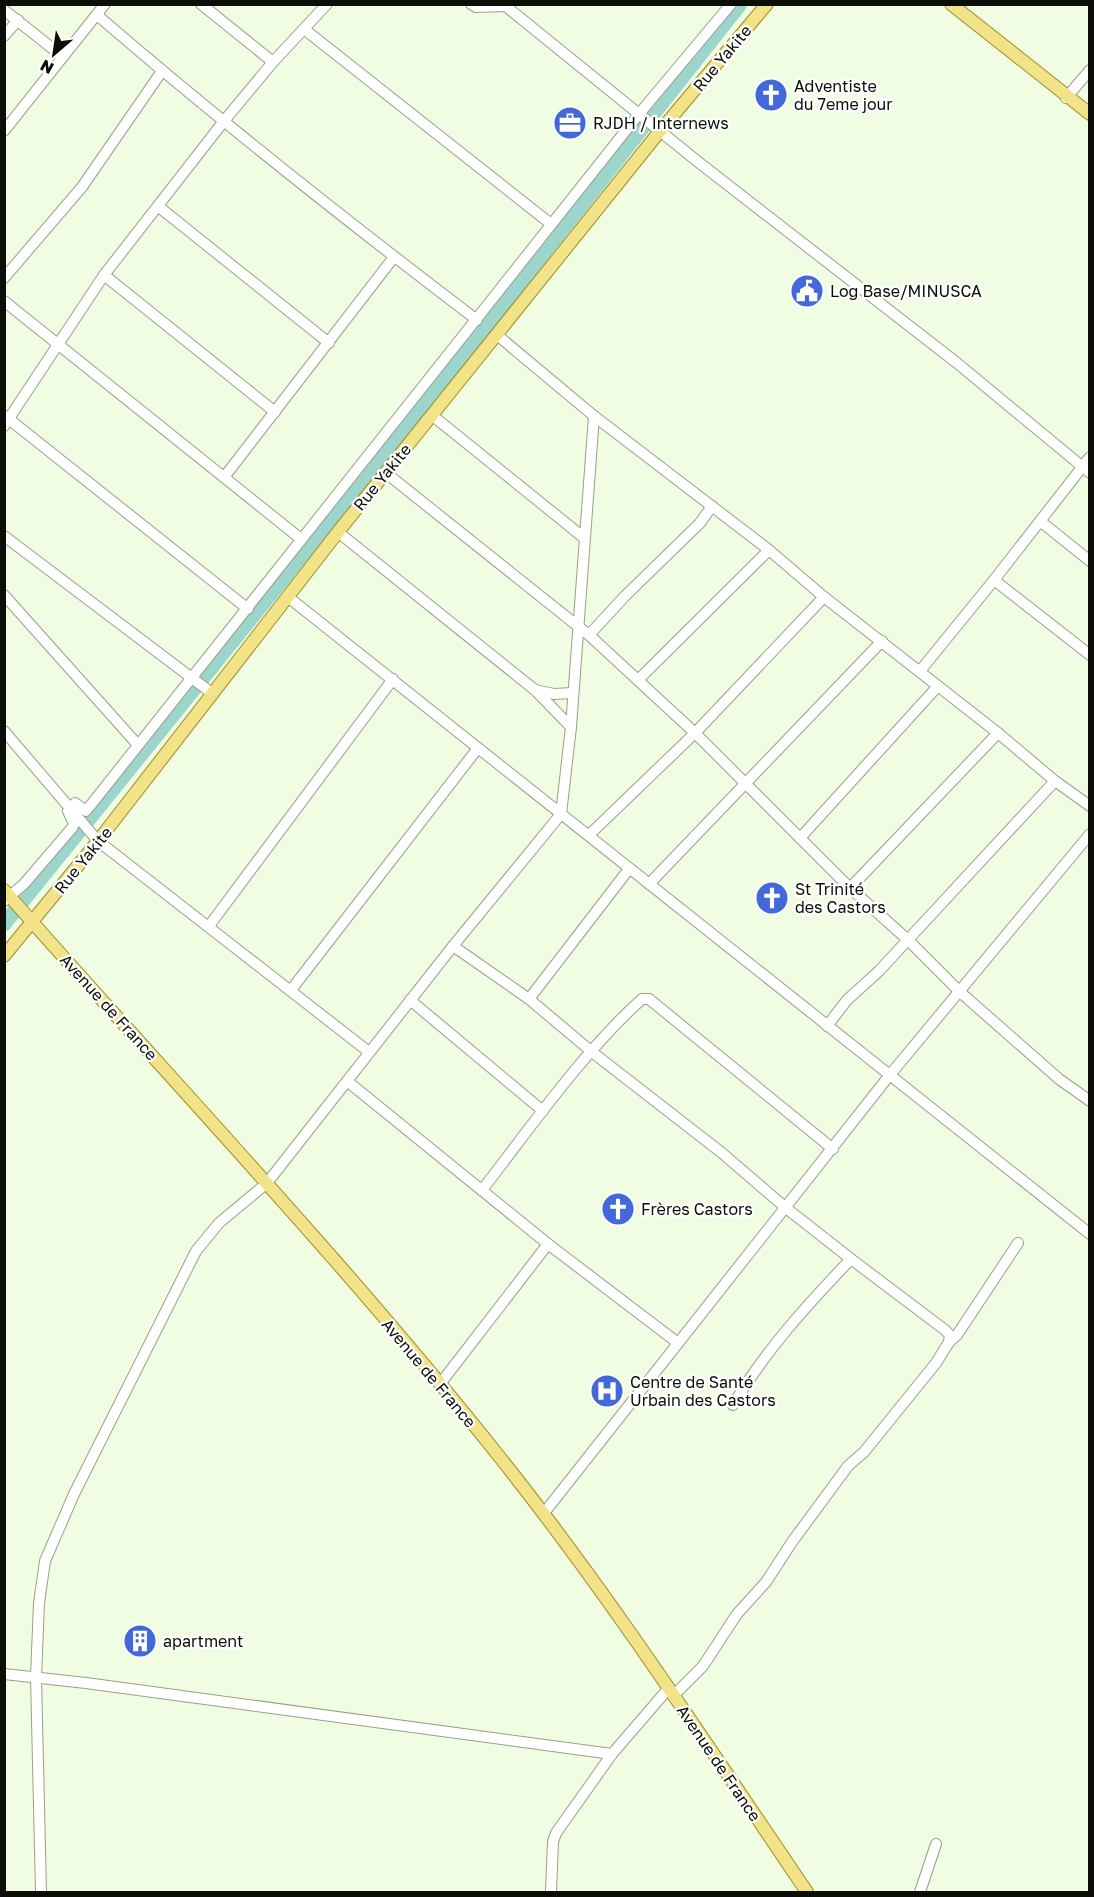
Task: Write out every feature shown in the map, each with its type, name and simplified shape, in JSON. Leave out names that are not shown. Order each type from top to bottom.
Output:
[{"type":"main road","name":"Rue Yakite","points":[[4,956],[29,918],[97,840],[386,472],[660,131],[767,4]]},
{"type":"main road","points":[[951,4],[1066,98],[1089,114]]},
{"type":"main road","name":"Avenue de France","points":[[8,897],[267,1184],[440,1384],[544,1513],[807,1893]]},
{"type":"street","points":[[4,131],[105,4]]},
{"type":"street","points":[[201,4],[273,62]]},
{"type":"street","points":[[471,4],[476,7],[505,5],[660,131],[957,363],[1085,470]]},
{"type":"street","points":[[8,897],[24,884],[72,828],[74,824],[68,811],[70,807],[75,803],[86,811],[551,224],[730,4]]},
{"type":"street","points":[[248,609],[6,420],[104,275],[224,121],[322,6]]},
{"type":"street","points":[[4,10],[62,56]]},
{"type":"street","points":[[97,15],[224,121],[477,320]]},
{"type":"street","points":[[4,36],[18,20]]},
{"type":"street","points":[[304,29],[551,224]]},
{"type":"street","points":[[1066,98],[1089,70]]},
{"type":"street","points":[[4,278],[82,187],[162,71]]},
{"type":"street","points":[[159,207],[329,343]]},
{"type":"street","points":[[225,476],[394,257]]},
{"type":"street","points":[[104,275],[275,412]]},
{"type":"street","points":[[4,301],[301,539]]},
{"type":"street","points":[[497,335],[594,416],[769,550],[824,597],[882,640],[1054,781],[1089,806]]},
{"type":"street","points":[[433,416],[583,537]]},
{"type":"street","points":[[41,1893],[36,1677],[39,1603],[45,1561],[62,1518],[196,1251],[219,1223],[267,1184],[410,1000],[561,814],[571,727],[583,537],[594,416]]},
{"type":"street","points":[[920,670],[1040,521],[1085,470],[1089,457]]},
{"type":"street","points":[[386,472],[589,635],[747,783],[850,888],[908,940],[960,992],[1059,1079],[1089,1101]]},
{"type":"street","points":[[589,635],[625,596],[700,523],[712,506]]},
{"type":"street","points":[[1040,521],[1089,561]]},
{"type":"street","points":[[338,532],[535,690],[571,727]]},
{"type":"street","points":[[4,537],[213,694]]},
{"type":"street","points":[[638,680],[769,550]]},
{"type":"street","points":[[994,580],[1089,655]]},
{"type":"street","points":[[4,596],[138,745]]},
{"type":"street","points":[[288,597],[1089,1234]]},
{"type":"street","points":[[589,835],[695,733],[824,597]]},
{"type":"street","points":[[649,884],[882,640]]},
{"type":"street","points":[[209,926],[393,679]]},
{"type":"street","points":[[800,838],[938,686]]},
{"type":"street","points":[[535,690],[554,694],[573,693]]},
{"type":"street","points":[[4,731],[97,840],[369,1052]]},
{"type":"street","points":[[850,888],[998,733]]},
{"type":"street","points":[[291,990],[478,748]]},
{"type":"street","points":[[827,1026],[847,1000],[879,971],[1054,781]]},
{"type":"street","points":[[544,1513],[889,1076],[1089,834]]},
{"type":"street","points":[[529,999],[629,869]]},
{"type":"street","points":[[453,946],[529,999],[592,1052],[722,1153],[850,1260],[945,1330],[950,1335],[950,1342]]},
{"type":"street","points":[[482,1190],[592,1052],[642,999],[649,999],[833,1149]]},
{"type":"street","points":[[410,1000],[543,1111]]},
{"type":"street","points":[[347,1082],[548,1244],[678,1343]]},
{"type":"street","points":[[551,1893],[553,1842],[556,1833],[612,1754],[670,1692],[702,1666],[737,1614],[766,1582],[792,1542],[848,1466],[864,1452],[957,1335],[1018,1243]]},
{"type":"street","points":[[440,1384],[548,1244]]},
{"type":"street","points":[[733,1405],[752,1373],[784,1333],[813,1298],[850,1260]]},
{"type":"street","points":[[4,1674],[612,1754]]},
{"type":"street","points":[[920,1893],[936,1844]]},
{"type":"waterway","points":[[4,924],[421,408],[740,4]]},
{"type":"place","name":"Adventiste du 7eme jour","points":[[771,95]]},
{"type":"place","name":"RJDH / Internews","points":[[570,123]]},
{"type":"place","name":"Log Base/MINUSCA","points":[[807,291]]},
{"type":"place","name":"St Trinité des Castors","points":[[772,898]]},
{"type":"place","name":"Frères Castors","points":[[618,1209]]},
{"type":"place","name":"Centre de Santé Urbain des Castors","points":[[607,1391]]},
{"type":"place","name":"apartment","points":[[140,1641]]}]
